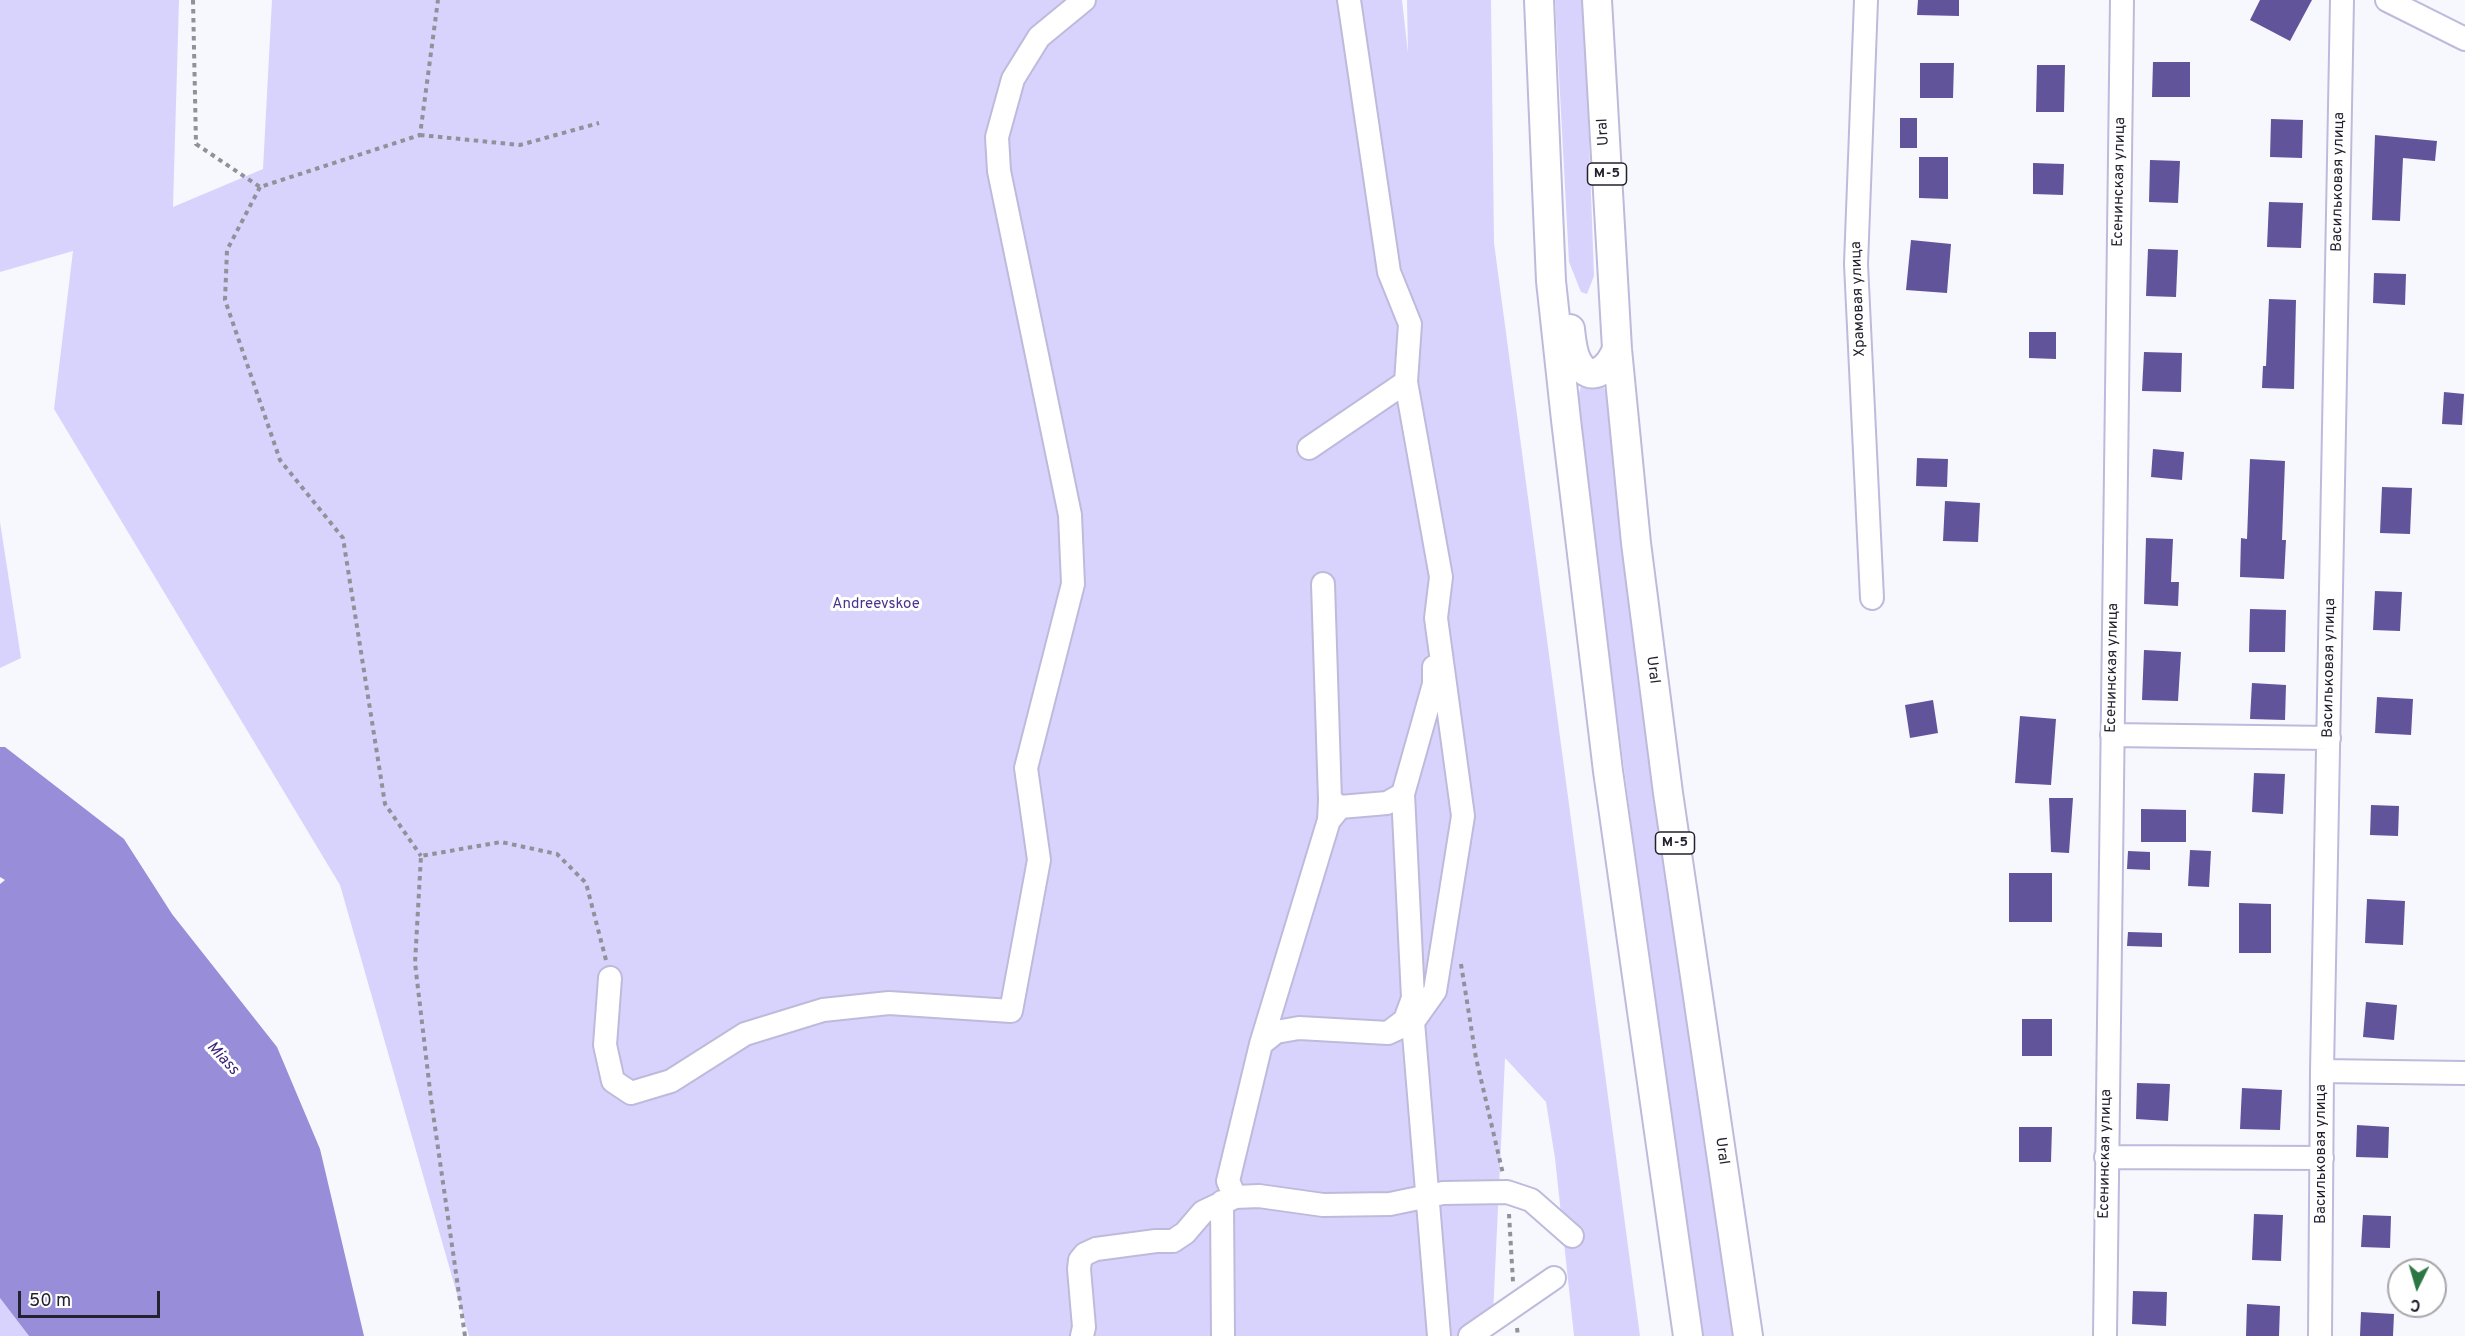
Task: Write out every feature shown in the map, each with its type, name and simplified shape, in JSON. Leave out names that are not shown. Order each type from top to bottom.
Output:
[{"type":"main road","points":[[1539,0],[1551,281],[1608,771],[1688,1336]]},
{"type":"main road","name":"Ural","points":[[1597,0],[1617,349],[1636,543],[1668,793],[1748,1336]]},
{"type":"main road","points":[[1545,153],[1555,165],[1559,183],[1571,338],[1576,360],[1584,370],[1603,371],[1611,364],[1617,349]]},
{"type":"street","points":[[610,978],[605,1045],[613,1081],[631,1093],[671,1081],[745,1034],[823,1010],[889,1003],[1011,1011],[1040,860],[1026,768],[1073,584],[1070,515],[999,171],[997,137],[1013,79],[1039,38],[1084,0]]},
{"type":"street","points":[[1349,0],[1389,272],[1410,324],[1406,382],[1441,577],[1436,618],[1434,684],[1403,794],[1413,998],[1405,1020],[1388,1033]]},
{"type":"street","name":"Храмовая улица","points":[[1866,0],[1856,264],[1872,598]]},
{"type":"street","name":"Есенинская улица","points":[[2106,1336],[2106,1157],[2122,0]]},
{"type":"street","name":"Васильковая улица","points":[[2320,1336],[2322,1071],[2342,0]]},
{"type":"street","points":[[2387,0],[2465,39]]},
{"type":"street","points":[[1309,448],[1406,382]]},
{"type":"street","points":[[1223,1336],[1228,1181],[1261,1044],[1333,809],[1323,584]]},
{"type":"street","points":[[1261,1044],[1276,1032],[1299,1028],[1388,1033],[1413,1022],[1434,991],[1463,816],[1436,618]]},
{"type":"street","points":[[2112,735],[2329,738]]},
{"type":"street","points":[[1333,809],[1387,803],[1403,794]]},
{"type":"street","points":[[1413,1022],[1439,1336]]},
{"type":"street","points":[[2322,1071],[2465,1073]]},
{"type":"street","points":[[2106,1157],[2322,1158]]},
{"type":"street","points":[[1082,1336],[1084,1327],[1079,1269],[1080,1260],[1085,1254],[1096,1249],[1173,1241],[1185,1233],[1203,1212],[1228,1199],[1259,1196],[1323,1205],[1390,1204],[1443,1193],[1507,1192],[1531,1200],[1572,1236]]},
{"type":"street","points":[[1470,1336],[1554,1278]]},
{"type":"path","points":[[193,0],[196,144],[260,187]]},
{"type":"path","points":[[420,135],[438,0]]},
{"type":"path","points":[[465,1336],[431,1100],[415,963],[420,856],[384,804],[343,538],[280,460],[225,300],[227,250],[260,187],[420,135],[520,145],[599,123]]},
{"type":"path","points":[[420,856],[501,842],[557,854],[586,884],[610,978]]},
{"type":"path","points":[[1460,956],[1476,1058],[1507,1192],[1514,1305]]},
{"type":"green space","name":"Andreevskoe","points":[[0,0],[179,0],[173,207],[263,169],[272,0],[1402,0],[1408,53],[1407,0],[1491,0],[1494,243],[1640,1336],[1574,1336],[1555,1158],[1546,1102],[1505,1058],[1492,1336],[469,1336],[340,885],[54,409],[73,251],[0,272]]},
{"type":"green space","points":[[1555,0],[1584,0],[1594,276],[1587,294],[1581,292],[1569,262]]},
{"type":"green space","points":[[1602,382],[1610,403],[1627,592],[1679,972],[1733,1336],[1701,1336],[1683,1218],[1576,403],[1582,383]]},
{"type":"green space","points":[[0,522],[21,658],[0,668]]},
{"type":"green space","points":[[0,1298],[29,1336],[0,1336]]},
{"type":"water","name":"Miass","points":[[0,747],[5,747],[124,839],[172,914],[277,1047],[320,1149],[364,1336],[29,1336],[0,1298],[0,884],[5,880],[0,877]]},
{"type":"building","points":[[1918,0],[1959,0],[1959,16],[1917,15]]},
{"type":"building","points":[[2260,0],[2312,0],[2290,41],[2250,20]]},
{"type":"building","points":[[2153,62],[2190,62],[2190,97],[2152,97]]},
{"type":"building","points":[[1920,63],[1954,63],[1953,98],[1920,98]]},
{"type":"building","points":[[2037,65],[2065,65],[2064,112],[2036,112]]},
{"type":"building","points":[[1900,118],[1917,118],[1917,148],[1900,148]]},
{"type":"building","points":[[2271,119],[2303,120],[2302,158],[2270,157]]},
{"type":"building","points":[[2375,135],[2437,141],[2435,161],[2403,158],[2400,221],[2372,220]]},
{"type":"building","points":[[1919,157],[1948,157],[1948,199],[1919,198]]},
{"type":"building","points":[[2150,160],[2180,161],[2178,203],[2149,202]]},
{"type":"building","points":[[2033,163],[2064,164],[2063,195],[2033,194]]},
{"type":"building","points":[[2269,202],[2303,203],[2301,248],[2267,247]]},
{"type":"building","points":[[1911,240],[1951,244],[1947,293],[1906,290]]},
{"type":"building","points":[[2148,249],[2178,250],[2176,297],[2146,296]]},
{"type":"building","points":[[2374,273],[2406,274],[2405,305],[2373,303]]},
{"type":"building","points":[[2269,299],[2296,300],[2294,389],[2262,388],[2263,366],[2266,366]]},
{"type":"building","points":[[2029,332],[2056,332],[2056,359],[2029,358]]},
{"type":"building","points":[[2144,352],[2182,353],[2181,392],[2142,391]]},
{"type":"building","points":[[2444,392],[2464,394],[2462,425],[2442,424]]},
{"type":"building","points":[[2153,449],[2184,452],[2182,480],[2151,477]]},
{"type":"building","points":[[1917,458],[1948,459],[1947,487],[1916,486]]},
{"type":"building","points":[[2250,459],[2285,461],[2282,540],[2286,540],[2284,579],[2240,577],[2241,538],[2247,539]]},
{"type":"building","points":[[2382,487],[2412,488],[2410,534],[2380,533]]},
{"type":"building","points":[[1945,501],[1980,503],[1978,542],[1943,541]]},
{"type":"building","points":[[2146,538],[2173,539],[2171,582],[2179,582],[2178,606],[2144,604]]},
{"type":"building","points":[[2375,591],[2402,592],[2400,631],[2373,630]]},
{"type":"building","points":[[2250,609],[2286,610],[2285,652],[2249,652]]},
{"type":"building","points":[[2144,650],[2181,652],[2178,701],[2142,700]]},
{"type":"building","points":[[2252,683],[2286,685],[2285,720],[2250,719]]},
{"type":"building","points":[[2377,697],[2413,699],[2411,735],[2375,733]]},
{"type":"building","points":[[1933,700],[1938,733],[1910,738],[1905,705]]},
{"type":"building","points":[[2020,716],[2056,719],[2051,785],[2015,783]]},
{"type":"building","points":[[2254,773],[2285,774],[2283,814],[2252,812]]},
{"type":"building","points":[[2049,798],[2073,798],[2069,853],[2051,852]]},
{"type":"building","points":[[2371,805],[2399,806],[2398,836],[2370,835]]},
{"type":"building","points":[[2141,809],[2186,810],[2186,842],[2141,842]]},
{"type":"building","points":[[2190,850],[2211,851],[2209,887],[2188,886]]},
{"type":"building","points":[[2128,851],[2150,852],[2150,870],[2127,869]]},
{"type":"building","points":[[2009,873],[2052,873],[2052,922],[2009,922]]},
{"type":"building","points":[[2367,899],[2405,901],[2403,945],[2365,943]]},
{"type":"building","points":[[2239,903],[2271,904],[2271,953],[2239,953]]},
{"type":"building","points":[[2128,932],[2162,933],[2162,947],[2127,946]]},
{"type":"building","points":[[2366,1002],[2397,1005],[2394,1040],[2363,1037]]},
{"type":"building","points":[[2022,1019],[2052,1019],[2052,1056],[2022,1056]]},
{"type":"building","points":[[2137,1083],[2170,1084],[2168,1121],[2136,1119]]},
{"type":"building","points":[[2242,1088],[2282,1090],[2280,1130],[2240,1129]]},
{"type":"building","points":[[2357,1125],[2389,1127],[2388,1158],[2356,1157]]},
{"type":"building","points":[[2019,1127],[2052,1127],[2051,1162],[2019,1162]]},
{"type":"building","points":[[2254,1214],[2283,1215],[2281,1261],[2252,1260]]},
{"type":"building","points":[[2363,1215],[2391,1216],[2390,1248],[2361,1247]]},
{"type":"building","points":[[2133,1291],[2167,1292],[2166,1326],[2132,1324]]},
{"type":"building","points":[[2247,1304],[2280,1306],[2279,1336],[2246,1336]]},
{"type":"building","points":[[2361,1312],[2387,1314],[2387,1318],[2394,1318],[2393,1336],[2360,1336]]}]
